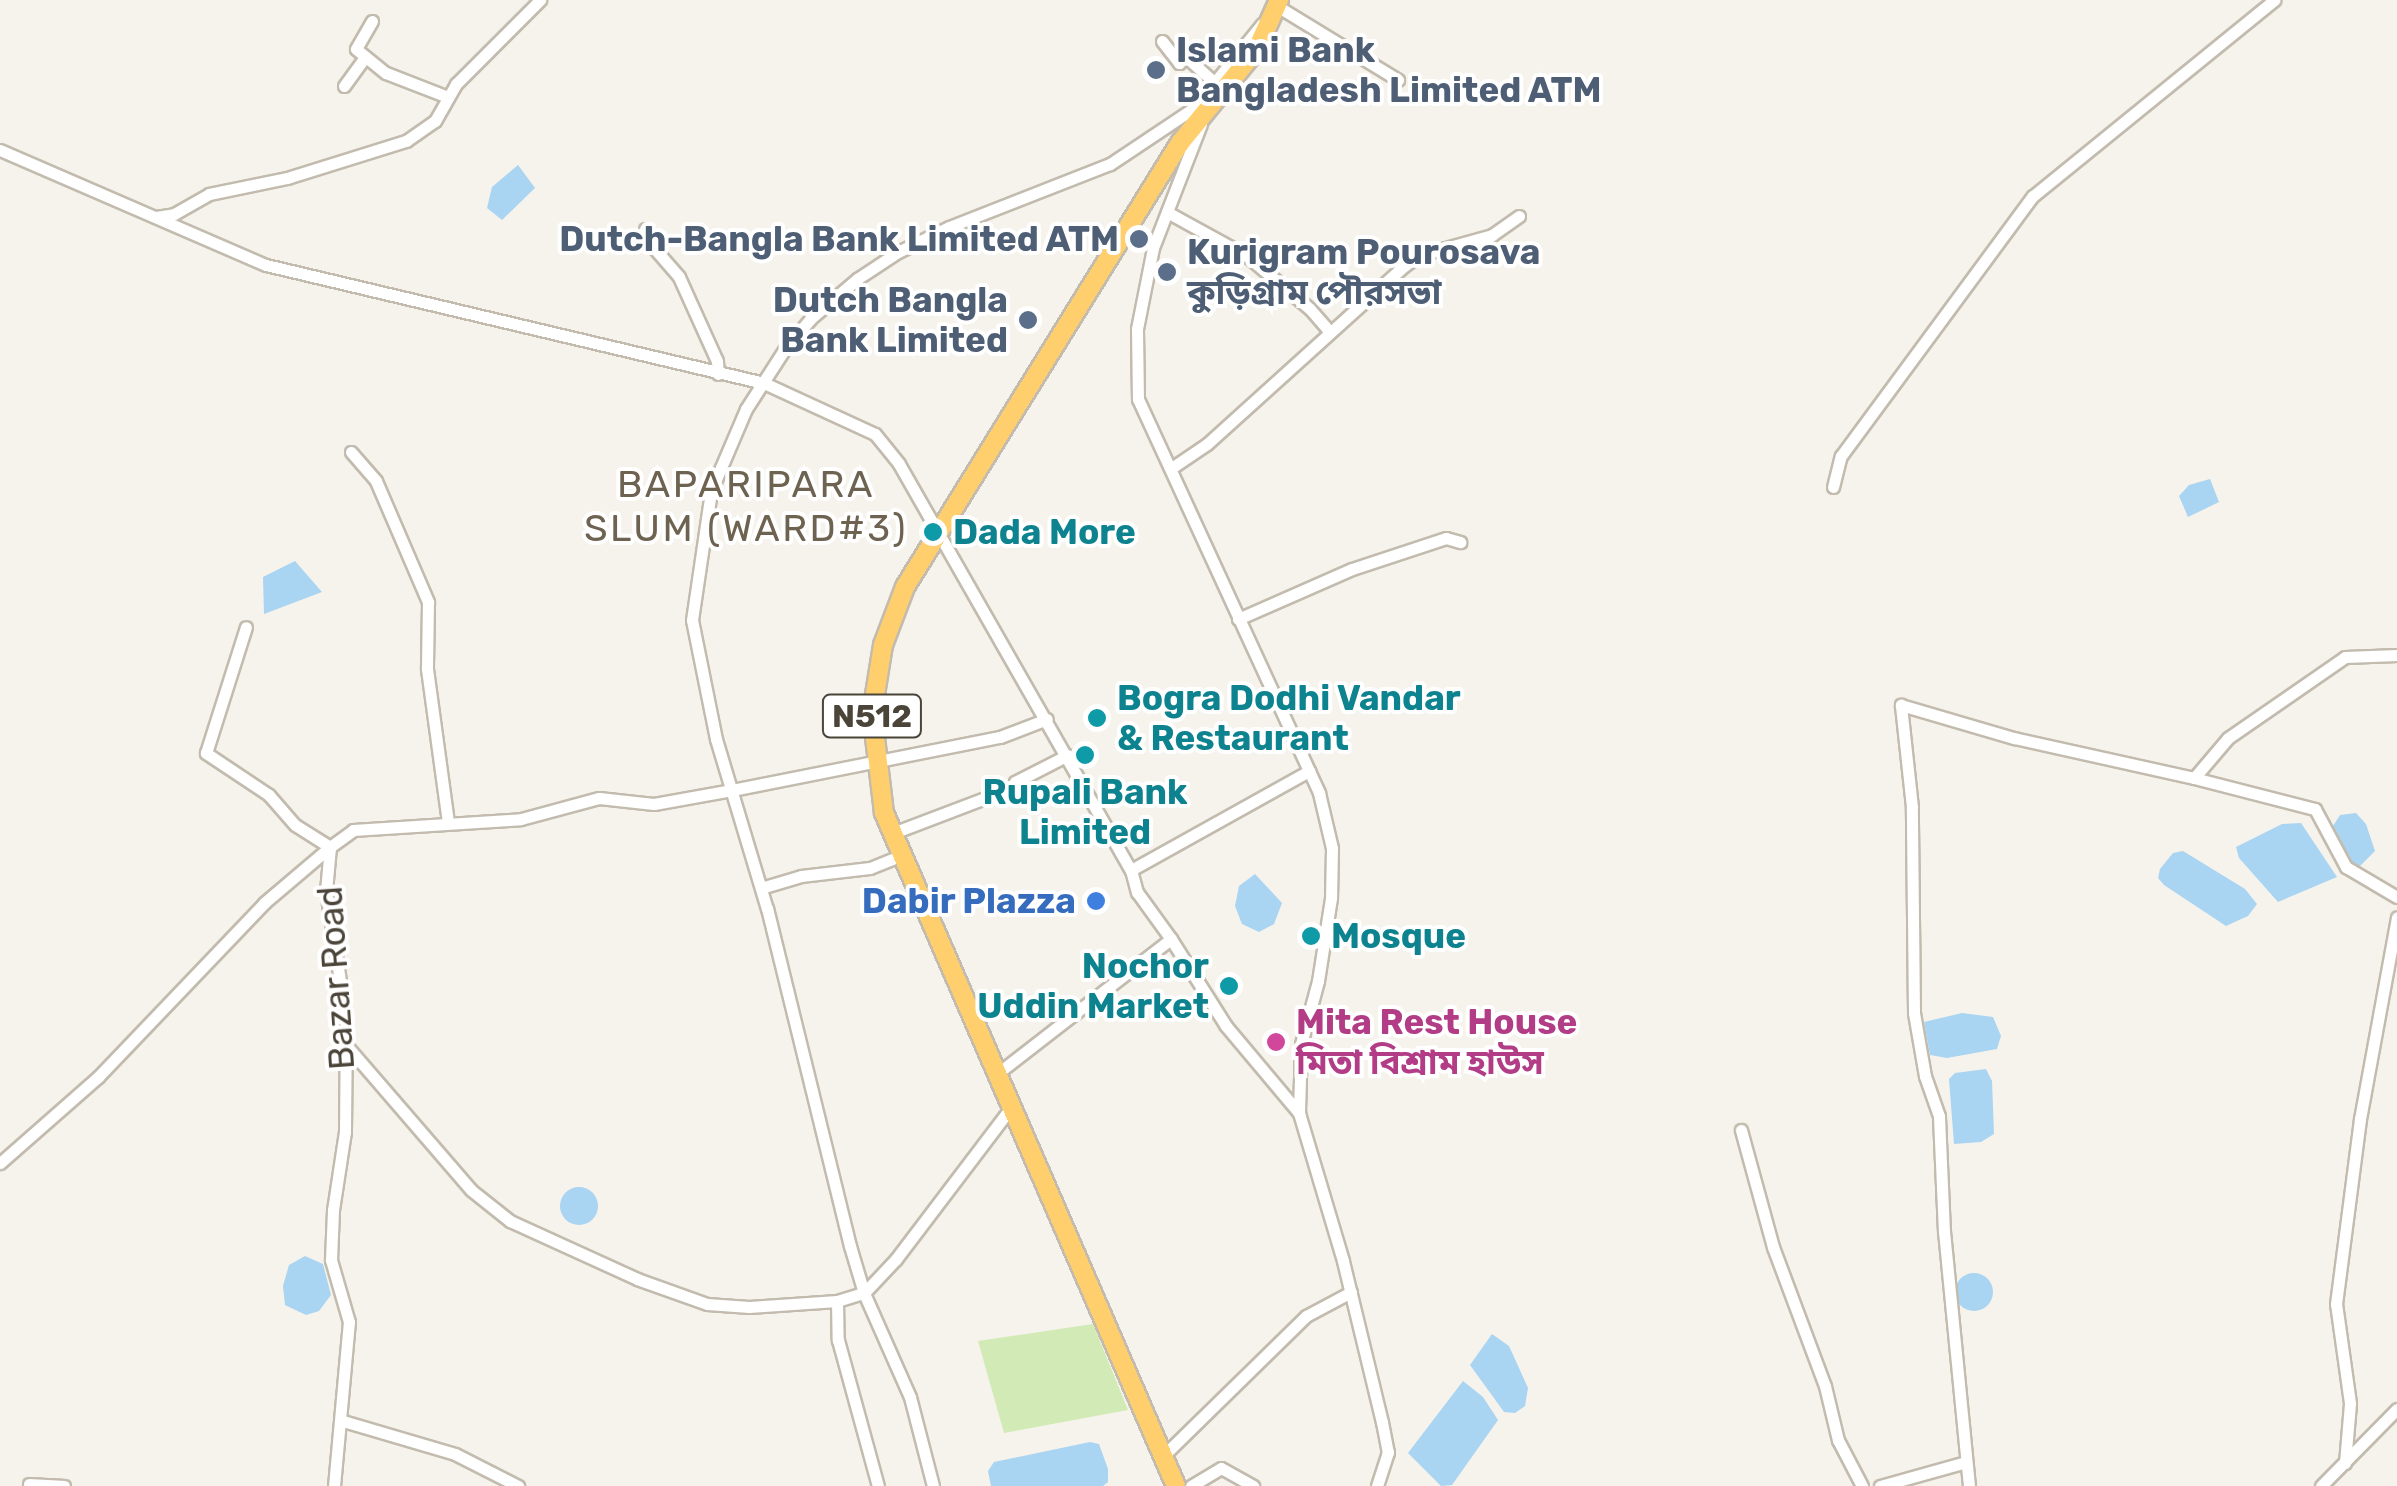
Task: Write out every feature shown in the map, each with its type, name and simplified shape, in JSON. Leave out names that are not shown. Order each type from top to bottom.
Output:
[{"type":"highway","name":"N512","points":[[1176,1486],[884,814],[872,713],[883,646],[905,587],[1180,144],[1257,49],[1279,2]]},
{"type":"street","points":[[152,218],[174,214],[209,194],[287,178],[406,141],[435,121],[448,97],[540,0]]},
{"type":"street","points":[[1834,487],[1841,456],[2033,196],[2274,0]]},
{"type":"street","points":[[933,1486],[910,1397],[864,1293],[761,888],[732,790],[692,620],[710,490],[746,409],[810,319],[856,279],[898,252],[950,227],[1110,164],[1194,108],[1279,2],[1398,80]]},
{"type":"street","points":[[372,21],[356,48],[386,72],[448,97]]},
{"type":"street","points":[[1162,41],[1179,63],[1186,56],[1215,83]]},
{"type":"street","points":[[344,86],[365,56]]},
{"type":"street","points":[[1205,116],[1153,248],[1137,329],[1138,400],[1173,468],[1319,792],[1332,848],[1331,898],[1318,981],[1301,1044],[1299,1113],[1351,1292],[1388,1452],[1376,1486]]},
{"type":"street","points":[[0,150],[266,266],[764,384],[875,434],[899,464],[1068,755],[1131,870],[1137,892],[1226,1026],[1299,1113]]},
{"type":"street","points":[[1167,212],[1248,256],[1310,308],[1330,332]]},
{"type":"street","points":[[1173,468],[1207,444],[1420,255],[1492,236],[1519,216]]},
{"type":"street","points":[[645,229],[678,278],[716,360],[718,374]]},
{"type":"street","points":[[351,452],[376,482],[428,602],[428,669],[448,823]]},
{"type":"street","points":[[1238,619],[1352,568],[1446,538],[1460,542]]},
{"type":"street","points":[[0,1164],[98,1076],[264,903],[330,847],[296,825],[269,795],[206,753],[246,627]]},
{"type":"street","points":[[2194,778],[2228,738],[2345,657],[2397,656]]},
{"type":"street","points":[[1969,1486],[1940,1182],[1938,1116],[1925,1076],[1914,1013],[1912,807],[1901,705],[2014,738],[2315,810],[2346,867],[2397,897]]},
{"type":"street","name":"Bazar Road","points":[[334,1486],[350,1322],[331,1260],[333,1210],[345,1132],[346,1020],[326,891],[330,847],[352,830],[521,819],[600,798],[654,804],[1000,736],[1047,719]]},
{"type":"street","points":[[893,833],[1014,787],[1068,755]]},
{"type":"street","points":[[1131,870],[1309,772]]},
{"type":"street","points":[[761,888],[800,876],[870,868],[902,854]]},
{"type":"street","points":[[2346,1463],[2350,1404],[2336,1304],[2360,1119],[2397,917]]},
{"type":"street","points":[[998,1073],[1171,939]]},
{"type":"street","points":[[346,1046],[471,1190],[510,1221],[636,1279],[708,1304],[750,1307],[837,1301],[864,1293],[896,1259],[1012,1106]]},
{"type":"street","points":[[1741,1130],[1772,1248],[1825,1386],[1838,1440],[1862,1486]]},
{"type":"street","points":[[1163,1456],[1306,1316],[1351,1292]]},
{"type":"street","points":[[837,1301],[838,1340],[878,1486]]},
{"type":"street","points":[[2322,1486],[2397,1409]]},
{"type":"street","points":[[343,1422],[455,1454],[518,1486]]},
{"type":"street","points":[[1880,1486],[1966,1462]]},
{"type":"street","points":[[1190,1486],[1221,1468],[1252,1486]]},
{"type":"street","points":[[29,1484],[64,1486]]},
{"type":"green space","points":[[1093,1324],[1128,1410],[1004,1433],[978,1341]]},
{"type":"water","points":[[518,165],[535,188],[502,220],[487,208],[492,187]]},
{"type":"water","points":[[2210,479],[2219,502],[2188,517],[2179,496],[2189,485]]},
{"type":"water","points":[[295,561],[322,592],[264,614],[263,577]]},
{"type":"water","points":[[2356,813],[2366,824],[2375,851],[2359,867],[2346,858],[2333,826],[2340,815]]},
{"type":"water","points":[[2301,823],[2337,877],[2278,902],[2239,858],[2236,847],[2282,824]]},
{"type":"water","points":[[2183,851],[2245,889],[2257,904],[2248,916],[2226,926],[2164,885],[2158,878],[2160,869],[2173,853]]},
{"type":"water","points":[[1255,874],[1282,903],[1274,924],[1259,932],[1242,924],[1235,906],[1239,886]]},
{"type":"water","points":[[1962,1013],[1993,1017],[2001,1036],[1997,1049],[1947,1058],[1930,1055],[1924,1022]]},
{"type":"water","points":[[1986,1069],[1992,1081],[1994,1134],[1981,1142],[1954,1144],[1949,1079],[1955,1073]]},
{"type":"water","points":[[579,1187],[592,1193],[598,1206],[592,1219],[579,1225],[566,1219],[560,1206],[566,1193]]},
{"type":"water","points":[[305,1256],[323,1264],[331,1295],[319,1311],[306,1315],[285,1305],[283,1286],[289,1265]]},
{"type":"water","points":[[1974,1273],[1987,1279],[1993,1292],[1987,1305],[1974,1311],[1961,1305],[1955,1292],[1961,1279]]},
{"type":"water","points":[[1492,1334],[1509,1346],[1528,1388],[1525,1406],[1515,1413],[1504,1412],[1470,1365]]},
{"type":"water","points":[[1463,1381],[1483,1397],[1498,1420],[1452,1485],[1441,1486],[1408,1453]]},
{"type":"water","points":[[1090,1442],[1099,1444],[1108,1469],[1108,1482],[1103,1486],[991,1486],[988,1471],[994,1462]]},
{"type":"place","name":"Islami Bank Bangladesh Limited ATM","points":[[1156,70]]},
{"type":"place","name":"Dutch-Bangla Bank Limited ATM","points":[[1139,239]]},
{"type":"place","name":"Kurigram Pourosava কুড়িগ্রাম পৌরসভা","points":[[1167,272]]},
{"type":"place","name":"Dutch Bangla Bank Limited","points":[[1028,320]]},
{"type":"place","name":"Dada More","points":[[933,532]]},
{"type":"place","name":"Bogra Dodhi Vandar & Restaurant","points":[[1097,718]]},
{"type":"place","name":"Rupali Bank Limited","points":[[1085,755]]},
{"type":"place","name":"Dabir Plazza","points":[[1096,901]]},
{"type":"place","name":"Mosque","points":[[1311,936]]},
{"type":"place","name":"Nochor Uddin Market","points":[[1229,986]]},
{"type":"place","name":"Mita Rest House মিতা বিশ্রাম হাউস","points":[[1276,1042]]},
{"type":"district","name":"BAPARIPARA SLUM (WARD#3)","points":[[746,507]]}]
